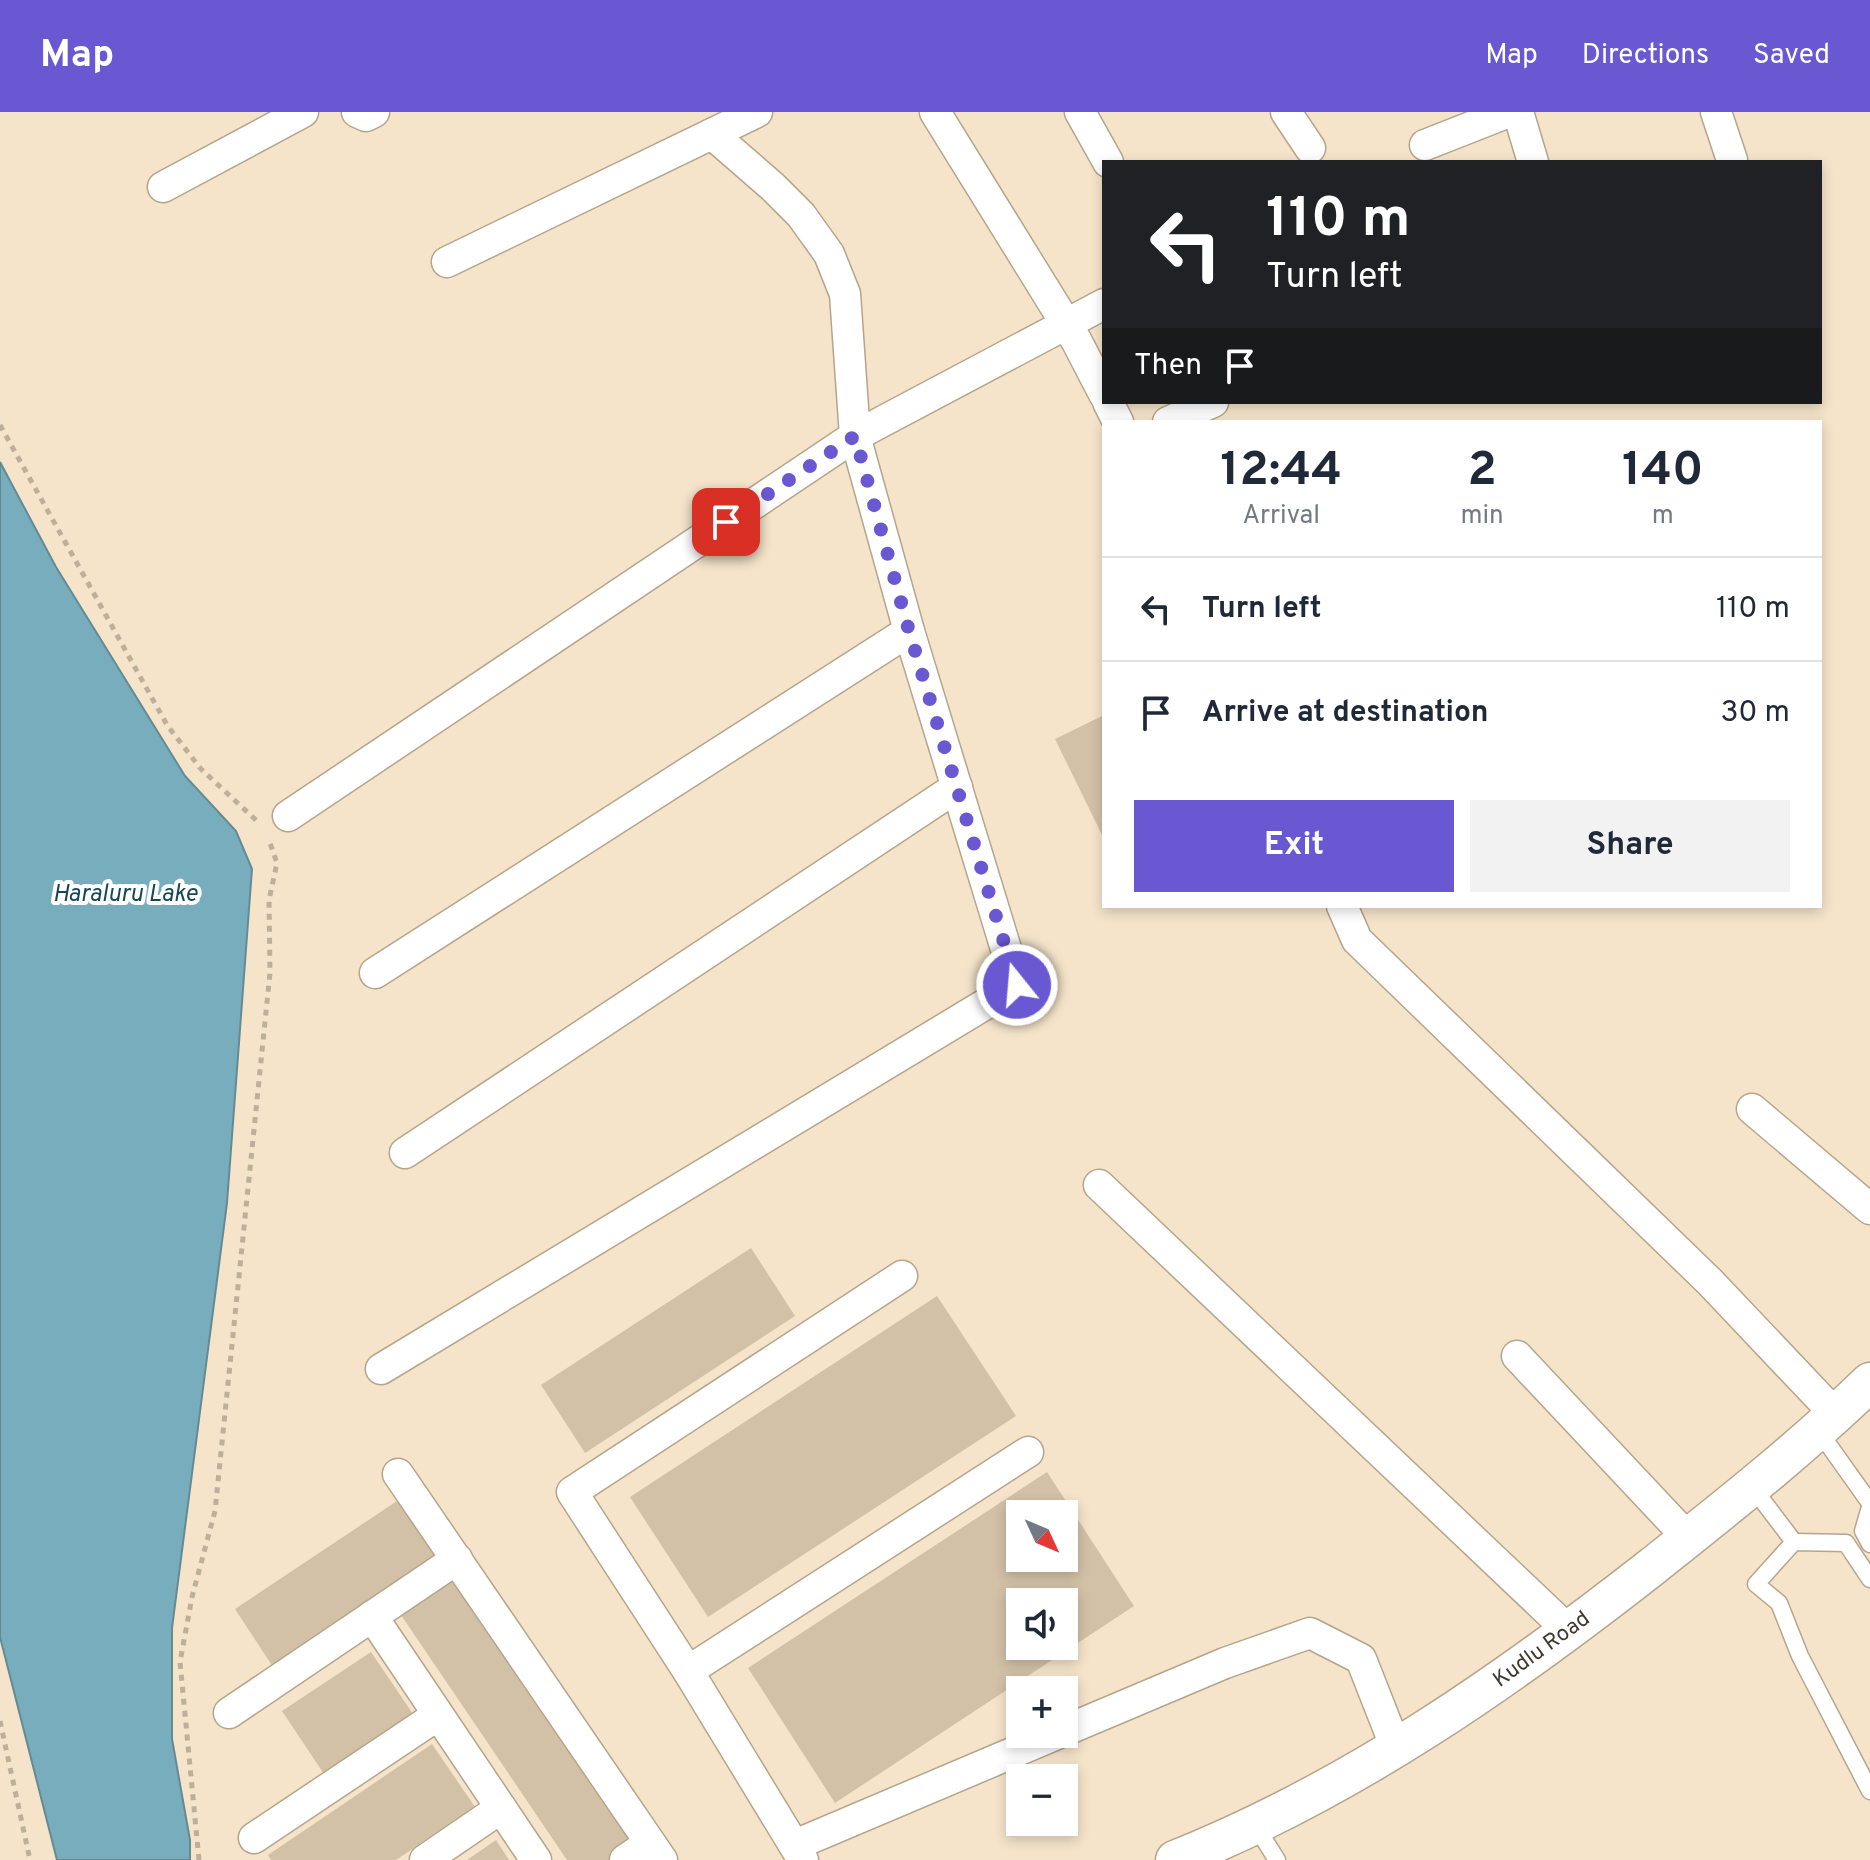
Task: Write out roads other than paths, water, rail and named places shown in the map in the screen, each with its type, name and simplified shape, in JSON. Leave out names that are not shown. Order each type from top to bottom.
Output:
[{"type":"street","points":[[163,187],[303,112]]},
{"type":"street","points":[[357,112],[366,116],[374,112]]},
{"type":"street","points":[[447,262],[757,112]]},
{"type":"street","points":[[935,112],[1076,340],[1102,390]]},
{"type":"street","points":[[1080,112],[1107,160]]},
{"type":"street","points":[[1286,112],[1310,148]]},
{"type":"street","points":[[1425,145],[1509,112]]},
{"type":"street","points":[[1518,112],[1532,160]]},
{"type":"street","points":[[1716,112],[1732,160]]},
{"type":"street","points":[[381,1369],[1017,985],[909,631],[855,436],[845,294],[829,254],[801,215],[712,134]]},
{"type":"street","points":[[288,816],[855,436],[1102,305]]},
{"type":"street","points":[[1172,420],[1208,404]]},
{"type":"street","points":[[375,973],[909,631]]},
{"type":"street","points":[[405,1153],[957,787]]},
{"type":"street","points":[[1343,908],[1357,940],[1710,1282],[1826,1422]]},
{"type":"street","points":[[1752,1109],[1870,1209]]},
{"type":"street","points":[[1099,1185],[1569,1631]]},
{"type":"street","points":[[902,1276],[572,1492],[688,1671],[799,1852],[1026,1748]]},
{"type":"street","points":[[1517,1356],[1688,1538]]},
{"type":"street","name":"Kudlu Road","points":[[1175,1860],[1255,1825],[1338,1782],[1459,1710],[1569,1631],[1753,1488],[1870,1382]]},
{"type":"street","points":[[688,1671],[1028,1452]]},
{"type":"street","points":[[398,1474],[656,1851],[625,1860]]},
{"type":"street","points":[[229,1713],[457,1559]]},
{"type":"street","points":[[372,1616],[536,1860]]},
{"type":"street","points":[[1078,1725],[1225,1663],[1310,1633],[1361,1659],[1396,1748]]},
{"type":"street","points":[[254,1838],[438,1715]]},
{"type":"street","points":[[425,1860],[501,1808]]},
{"type":"lane","points":[[1826,1422],[1842,1463],[1870,1505],[1863,1531],[1870,1544]]},
{"type":"lane","points":[[1753,1488],[1794,1542]]},
{"type":"lane","points":[[1870,1579],[1846,1543],[1794,1542],[1756,1584],[1779,1603],[1800,1656],[1870,1791]]},
{"type":"lane","points":[[1255,1825],[1277,1860]]},
{"type":"water","name":"Haraluru Lake","points":[[0,462],[56,567],[185,776],[236,831],[252,869],[227,1203],[172,1628],[172,1739],[190,1840],[190,1860],[57,1860],[0,1637]]}]
